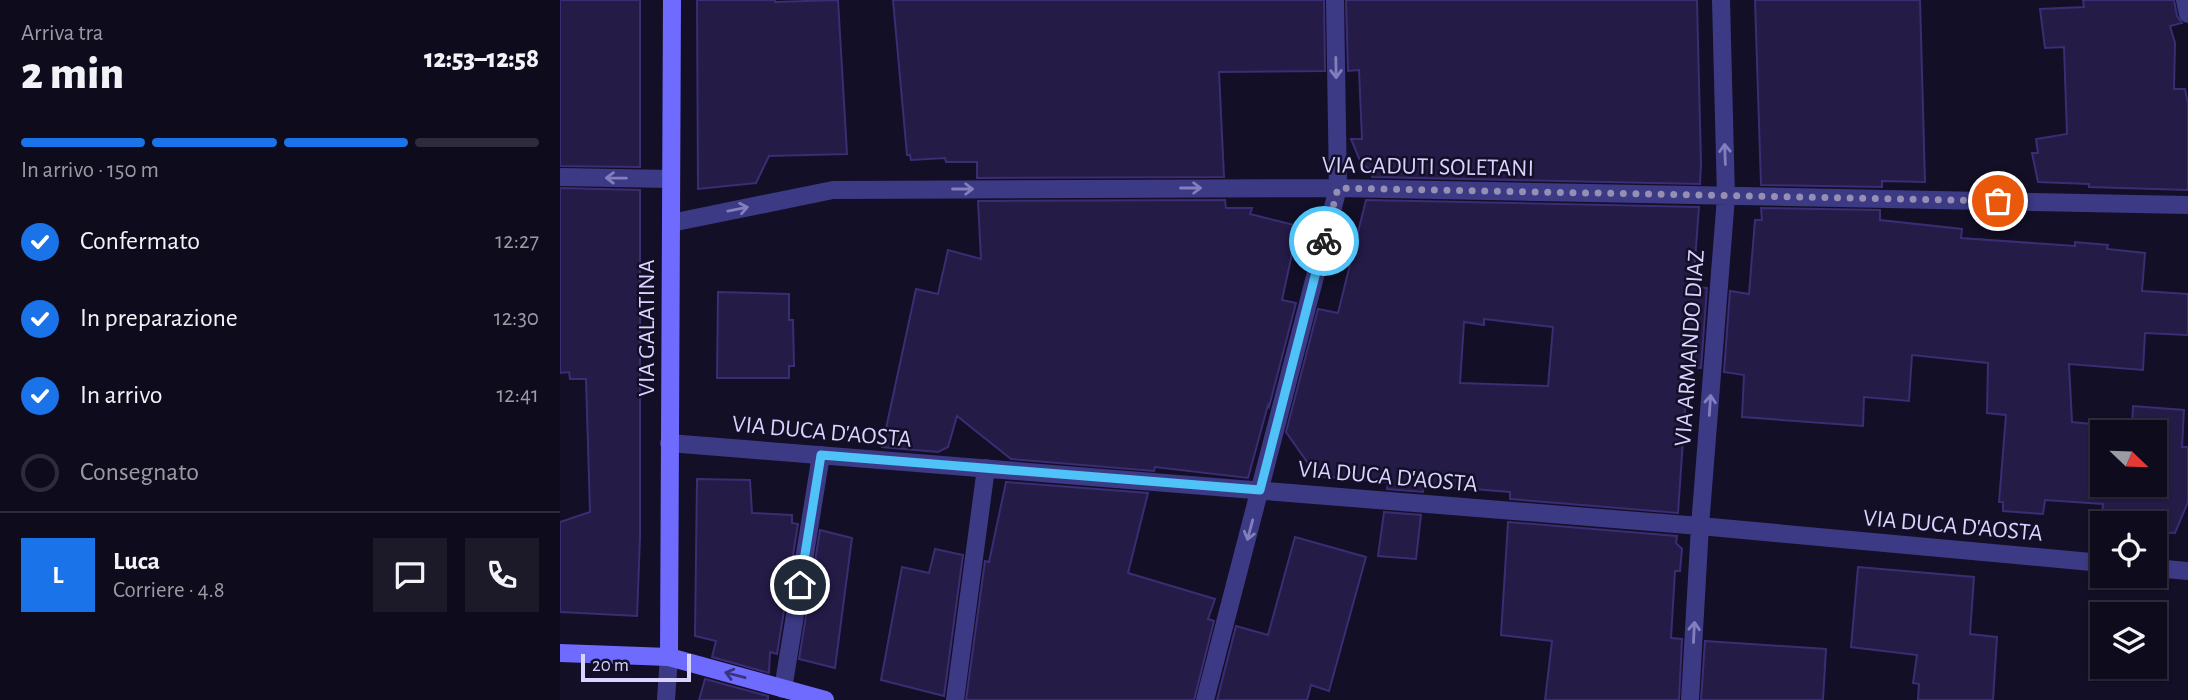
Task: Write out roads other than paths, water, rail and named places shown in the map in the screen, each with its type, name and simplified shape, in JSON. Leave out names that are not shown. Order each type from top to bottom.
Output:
[{"type":"street","name":"VIA GALATINA","points":[[669,657],[672,0]]},
{"type":"street","points":[[1205,700],[1338,188],[1335,0]]},
{"type":"street","name":"VIA ARMANDO DIAZ","points":[[1690,700],[1700,526],[1726,197],[1721,0]]},
{"type":"street","points":[[2185,0],[2188,14]]},
{"type":"street","points":[[560,177],[671,179]]},
{"type":"street","name":"VIA CADUTI SOLETANI","points":[[671,223],[833,190],[1338,188],[2188,205]]},
{"type":"street","name":"VIA DUCA D'AOSTA","points":[[669,443],[1700,526],[2090,562]]},
{"type":"street","points":[[783,689],[821,455]]},
{"type":"street","points":[[955,700],[986,468]]},
{"type":"street","points":[[2167,569],[2188,571]]},
{"type":"street","points":[[560,653],[669,657],[825,700]]},
{"type":"street","points":[[666,700],[669,657]]}]
